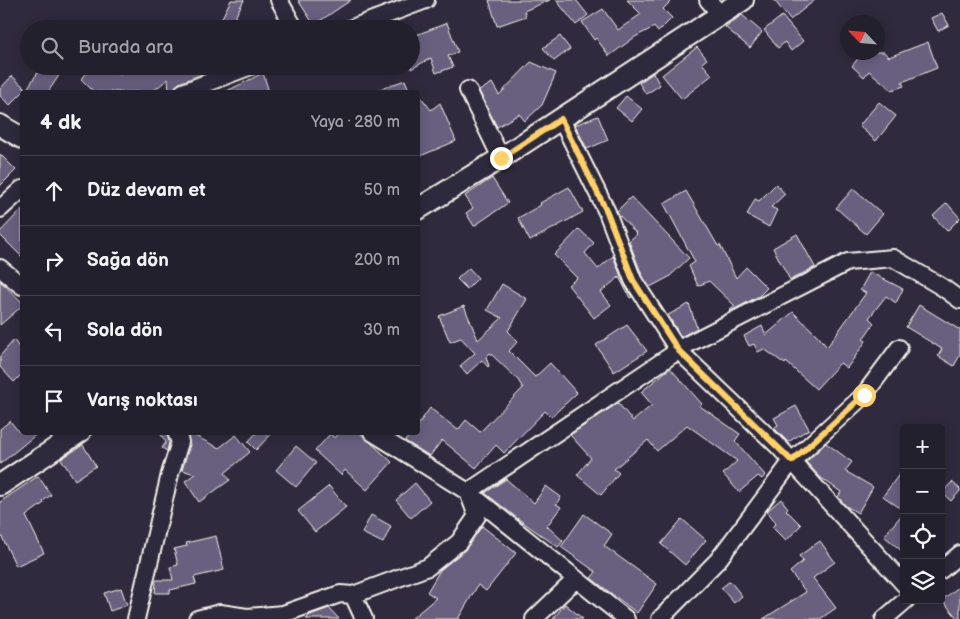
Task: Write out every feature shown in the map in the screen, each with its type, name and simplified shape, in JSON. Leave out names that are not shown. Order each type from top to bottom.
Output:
[{"type":"street","points":[[279,0],[290,20]]},
{"type":"street","points":[[373,20],[426,0]]},
{"type":"street","points":[[420,208],[561,119],[714,7],[742,0]]},
{"type":"street","points":[[188,90],[227,75]]},
{"type":"street","points":[[468,90],[501,158]]},
{"type":"street","points":[[561,119],[607,212],[633,280],[678,350],[792,461],[900,580]]},
{"type":"street","points":[[0,125],[20,137]]},
{"type":"street","points":[[0,209],[20,191]]},
{"type":"street","points":[[468,492],[678,350],[848,262],[893,258],[960,300]]},
{"type":"street","points":[[0,268],[20,284]]},
{"type":"street","points":[[660,619],[718,560],[792,461],[864,395],[899,348]]},
{"type":"street","points":[[0,485],[75,435]]},
{"type":"street","points":[[134,618],[170,474],[180,442],[177,435]]},
{"type":"street","points":[[377,435],[468,492],[626,619]]},
{"type":"street","points":[[197,619],[220,613],[247,617],[283,614],[340,594],[352,595],[428,567],[458,542],[476,516],[468,492]]},
{"type":"street","points":[[945,567],[960,554]]},
{"type":"street","points":[[534,619],[576,580]]},
{"type":"street","points":[[352,595],[364,619]]},
{"type":"street","points":[[884,619],[901,604]]},
{"type":"building","points":[[231,0],[244,0],[234,20],[221,20]]},
{"type":"building","points":[[298,0],[351,0],[321,20],[311,20]]},
{"type":"building","points":[[489,0],[550,0],[524,11],[526,16],[497,26]]},
{"type":"building","points":[[556,0],[576,0],[588,15],[576,25]]},
{"type":"building","points":[[627,0],[672,0],[663,9],[672,18],[658,32],[654,27],[635,37],[609,56],[596,38],[594,40],[582,22],[603,9],[618,30],[641,14]]},
{"type":"building","points":[[774,0],[815,0],[790,20]]},
{"type":"building","points":[[942,13],[949,25],[938,31],[931,18]]},
{"type":"building","points":[[742,15],[762,32],[750,48],[725,27]]},
{"type":"building","points":[[782,16],[803,41],[791,51],[785,42],[778,48],[764,30]]},
{"type":"building","points":[[447,23],[458,52],[448,56],[453,67],[436,73],[431,58],[420,64],[420,34]]},
{"type":"building","points":[[560,36],[570,49],[554,61],[543,48]]},
{"type":"building","points":[[928,42],[937,68],[902,82],[904,86],[892,90],[869,71],[864,77],[852,66],[857,60],[885,60],[885,53],[889,57]]},
{"type":"building","points":[[697,47],[707,59],[702,63],[712,75],[682,99],[662,75]]},
{"type":"building","points":[[531,62],[556,73],[542,105],[525,121],[519,114],[497,127],[479,91],[492,83],[499,95]]},
{"type":"building","points":[[653,73],[660,85],[646,94],[639,83]]},
{"type":"building","points":[[36,75],[59,75],[49,90],[26,90]]},
{"type":"building","points":[[85,75],[199,75],[179,83],[173,90],[169,90],[168,79],[154,90],[92,90],[81,79]]},
{"type":"building","points":[[259,75],[264,75],[268,90],[229,90]]},
{"type":"building","points":[[12,76],[26,89],[20,90],[20,95],[10,105],[0,96],[0,89]]},
{"type":"building","points":[[405,80],[409,90],[378,90]]},
{"type":"building","points":[[420,96],[431,110],[440,103],[456,141],[420,156]]},
{"type":"building","points":[[626,96],[642,109],[632,121],[616,108]]},
{"type":"building","points":[[879,102],[896,116],[876,141],[859,126]]},
{"type":"building","points":[[598,116],[608,140],[587,149],[575,125]]},
{"type":"building","points":[[0,154],[16,170],[0,186]]},
{"type":"building","points":[[492,178],[508,203],[474,226],[466,213],[473,208],[465,196]]},
{"type":"building","points":[[776,184],[785,194],[771,207],[777,210],[769,227],[747,215],[755,199],[759,201]]},
{"type":"building","points":[[569,187],[583,212],[530,241],[518,218]]},
{"type":"building","points":[[853,189],[883,214],[866,234],[836,208]]},
{"type":"building","points":[[686,191],[718,246],[720,245],[736,278],[746,267],[767,288],[759,296],[731,311],[735,306],[709,281],[698,286],[689,266],[695,262],[664,204]]},
{"type":"building","points":[[631,197],[689,258],[669,277],[650,287],[642,275],[629,241],[637,234],[617,211]]},
{"type":"building","points":[[947,203],[960,218],[947,231],[933,216]]},
{"type":"building","points":[[20,211],[20,255],[0,235],[0,232]]},
{"type":"building","points":[[579,229],[594,243],[585,253],[598,269],[613,256],[624,284],[632,297],[630,298],[619,277],[601,292],[611,305],[594,318],[568,285],[577,278],[554,255]]},
{"type":"building","points":[[797,234],[815,267],[790,280],[773,248]]},
{"type":"building","points":[[469,268],[478,278],[467,289],[457,279]]},
{"type":"building","points":[[870,272],[903,289],[896,303],[886,296],[869,318],[874,323],[863,339],[866,341],[847,368],[840,363],[816,389],[786,362],[785,364],[764,349],[758,352],[754,344],[749,346],[744,336],[762,326],[766,335],[793,312],[827,347],[866,293],[860,290]]},
{"type":"building","points":[[0,281],[20,300],[20,308],[0,325]]},
{"type":"building","points":[[502,284],[527,299],[508,331],[518,341],[509,351],[535,377],[550,363],[577,393],[551,417],[545,411],[504,453],[496,445],[476,468],[442,440],[430,456],[405,441],[410,435],[420,435],[420,422],[430,408],[458,430],[466,420],[480,432],[523,388],[518,380],[490,353],[486,357],[488,367],[482,360],[467,374],[460,366],[475,353],[461,338],[450,342],[439,316],[464,306],[478,340],[502,318],[487,310]]},
{"type":"building","points":[[689,304],[697,328],[681,337],[668,315]]},
{"type":"building","points":[[919,305],[960,330],[960,355],[954,366],[938,356],[942,349],[906,327]]},
{"type":"building","points":[[627,325],[647,351],[614,372],[596,345]]},
{"type":"building","points":[[14,340],[20,349],[20,376],[14,382],[0,367],[0,356]]},
{"type":"building","points":[[670,368],[702,404],[700,406],[740,434],[735,441],[765,475],[762,479],[758,476],[739,492],[723,474],[737,461],[687,425],[657,451],[648,440],[614,469],[619,473],[601,495],[577,475],[591,458],[570,435],[618,403],[633,421],[652,405],[641,392]]},
{"type":"building","points":[[796,406],[809,429],[788,442],[774,428],[778,425],[774,418]]},
{"type":"building","points":[[10,421],[20,432],[20,435],[35,435],[0,464],[0,429]]},
{"type":"building","points":[[161,435],[167,435],[169,442],[167,451],[162,448],[166,442]]},
{"type":"building","points":[[188,435],[193,435],[219,448],[236,435],[250,452],[225,473],[230,480],[199,502],[185,481],[195,474],[182,470],[190,445]]},
{"type":"building","points":[[254,435],[270,435],[256,450],[248,442]]},
{"type":"building","points":[[329,435],[335,438],[338,435],[362,435],[392,462],[367,490],[345,470],[341,475],[315,451]]},
{"type":"building","points":[[826,443],[852,462],[845,471],[873,487],[858,513],[846,506],[838,497],[841,492],[820,477],[806,462]]},
{"type":"building","points":[[83,445],[96,466],[75,480],[61,459]]},
{"type":"building","points":[[296,446],[316,463],[296,487],[276,470]]},
{"type":"building","points":[[900,473],[900,508],[883,496]]},
{"type":"building","points":[[38,476],[51,495],[43,501],[44,503],[26,516],[44,553],[16,566],[0,533],[0,502]]},
{"type":"building","points":[[506,479],[534,503],[546,486],[561,497],[556,504],[561,507],[547,526],[563,541],[558,547],[485,493]]},
{"type":"building","points":[[952,482],[960,491],[951,501],[945,496],[945,490]]},
{"type":"building","points":[[415,483],[430,501],[411,518],[396,500]]},
{"type":"building","points":[[329,486],[346,507],[315,532],[298,511]]},
{"type":"building","points":[[781,499],[788,508],[786,510],[801,525],[786,541],[772,527],[776,523],[767,511]]},
{"type":"building","points":[[584,514],[612,534],[604,546],[657,584],[637,613],[591,578],[596,572],[561,547]]},
{"type":"building","points":[[371,515],[391,526],[383,543],[362,533]]},
{"type":"building","points":[[900,517],[900,550],[884,536]]},
{"type":"building","points":[[682,519],[706,540],[685,565],[661,544]]},
{"type":"building","points":[[482,526],[516,553],[486,591],[478,585],[458,619],[411,619],[436,598],[427,592],[440,570],[465,550]]},
{"type":"building","points":[[216,536],[224,570],[194,577],[196,584],[170,590],[170,593],[155,593],[156,580],[173,580],[170,567],[178,565],[174,549],[187,546],[186,543]]},
{"type":"building","points":[[820,541],[835,562],[813,578],[836,608],[820,619],[763,619],[806,592],[790,572],[803,561],[799,556]]},
{"type":"building","points":[[730,581],[742,596],[734,603],[721,588]]},
{"type":"building","points":[[960,586],[960,619],[945,604],[945,598]]},
{"type":"building","points":[[121,588],[127,605],[110,611],[104,593]]},
{"type":"building","points":[[565,604],[583,619],[553,619]]},
{"type":"building","points":[[329,608],[339,619],[306,619],[310,615]]},
{"type":"route","points":[[501,158],[561,119],[607,212],[633,280],[678,350],[792,461],[864,395]]}]
